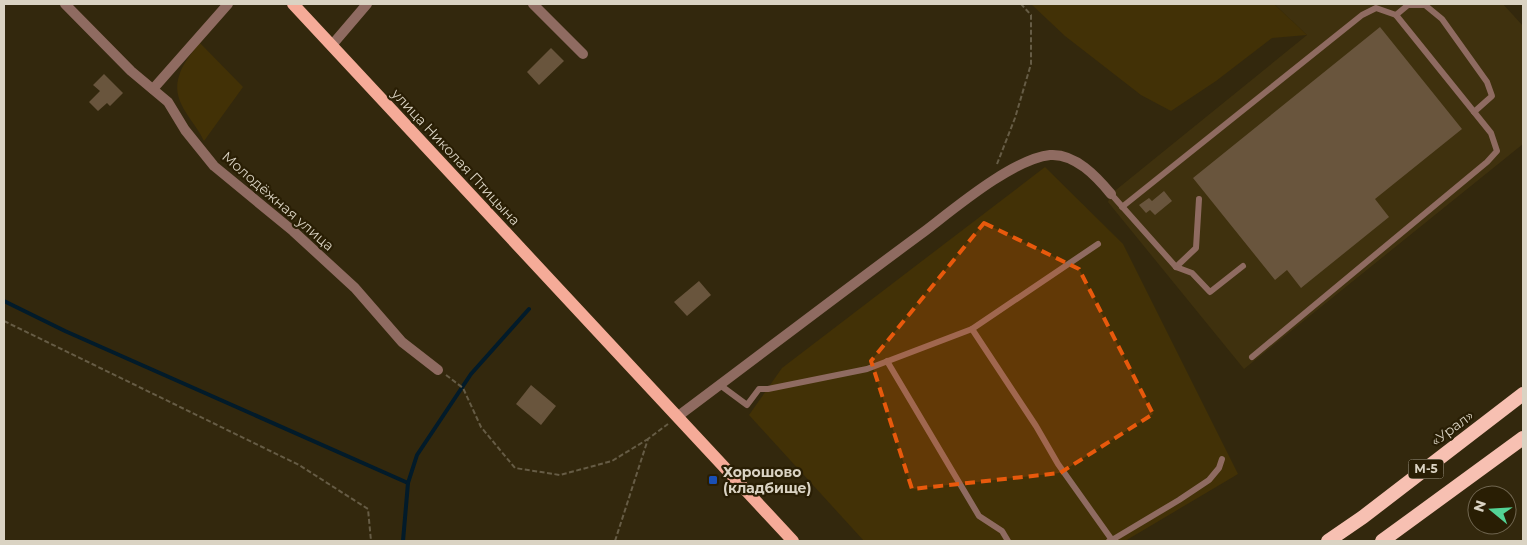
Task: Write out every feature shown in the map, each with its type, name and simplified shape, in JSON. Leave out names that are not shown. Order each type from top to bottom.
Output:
[{"type":"highway","name":"«Урал»","points":[[1328,541],[1364,517],[1523,394]]},
{"type":"highway","name":"М-5","points":[[1382,541],[1523,438]]},
{"type":"main road","name":"улица Николая Птицына","points":[[294,4],[793,541]]},
{"type":"street","name":"Молодёжная улица","points":[[65,4],[131,71],[168,102],[185,130],[214,166],[293,231],[356,288],[402,342],[438,370]]},
{"type":"street","points":[[153,89],[228,4]]},
{"type":"street","points":[[332,45],[367,4]]},
{"type":"street","points":[[533,4],[583,54]]},
{"type":"street","points":[[677,417],[990,183],[1035,158],[1052,155],[1067,158],[1082,165],[1096,176],[1111,194]]},
{"type":"lane","points":[[1396,15],[1408,5],[1425,5],[1442,19],[1487,82],[1492,96],[1474,112]]},
{"type":"lane","points":[[1122,207],[1362,15],[1376,8],[1396,15],[1492,133],[1497,151],[1487,162],[1252,357]]},
{"type":"lane","points":[[1111,194],[1176,267],[1192,273],[1210,292],[1243,266]]},
{"type":"lane","points":[[1176,267],[1196,248],[1199,199]]},
{"type":"lane","points":[[720,385],[747,405],[759,388],[768,389],[867,368],[887,361],[972,329],[1098,244]]},
{"type":"lane","points":[[972,329],[1036,426],[1058,464],[1110,541],[1210,480],[1219,468],[1222,459]]},
{"type":"lane","points":[[887,361],[979,516],[1002,531],[1008,541]]},
{"type":"path","points":[[990,183],[1015,118],[1031,64],[1031,15],[1021,4]]},
{"type":"path","points":[[4,320],[300,465],[368,509],[370,541]]},
{"type":"path","points":[[458,384],[463,388],[481,427],[515,468],[560,475],[612,460],[648,439],[677,417]]},
{"type":"path","points":[[614,541],[648,439]]},
{"type":"highlighted area","points":[[984,223],[1079,269],[1153,414],[1060,473],[912,489],[871,361]]},
{"type":"shaded area","points":[[1031,4],[1274,4],[1307,35],[1272,38],[1216,81],[1171,111],[1141,95],[1065,36]]},
{"type":"shaded area","points":[[1274,4],[1503,4],[1523,26],[1523,144],[1244,369],[1108,202],[1111,194],[1307,35]]},
{"type":"shaded area","points":[[199,42],[243,87],[204,141],[180,101],[177,83],[181,69]]},
{"type":"shaded area","points":[[1045,167],[1123,244],[1238,474],[1125,541],[864,541],[749,415],[782,368]]},
{"type":"building","points":[[1380,27],[1462,129],[1375,199],[1389,217],[1301,288],[1287,270],[1275,280],[1193,178]]},
{"type":"building","points":[[551,48],[564,61],[539,85],[527,72]]},
{"type":"building","points":[[104,74],[123,93],[110,106],[107,103],[98,111],[89,102],[100,91],[93,85]]},
{"type":"building","points":[[1164,191],[1172,201],[1155,215],[1150,210],[1146,213],[1139,205],[1149,198],[1152,201]]},
{"type":"building","points":[[699,281],[711,295],[687,316],[674,302]]},
{"type":"building","points":[[531,385],[556,406],[541,425],[516,404]]},
{"type":"waterway","points":[[4,301],[65,331],[408,483]]},
{"type":"waterway","points":[[403,541],[408,483],[417,455],[471,374],[529,309]]},
{"type":"place","name":"Хорошово (кладбище)","points":[[713,480]]}]
